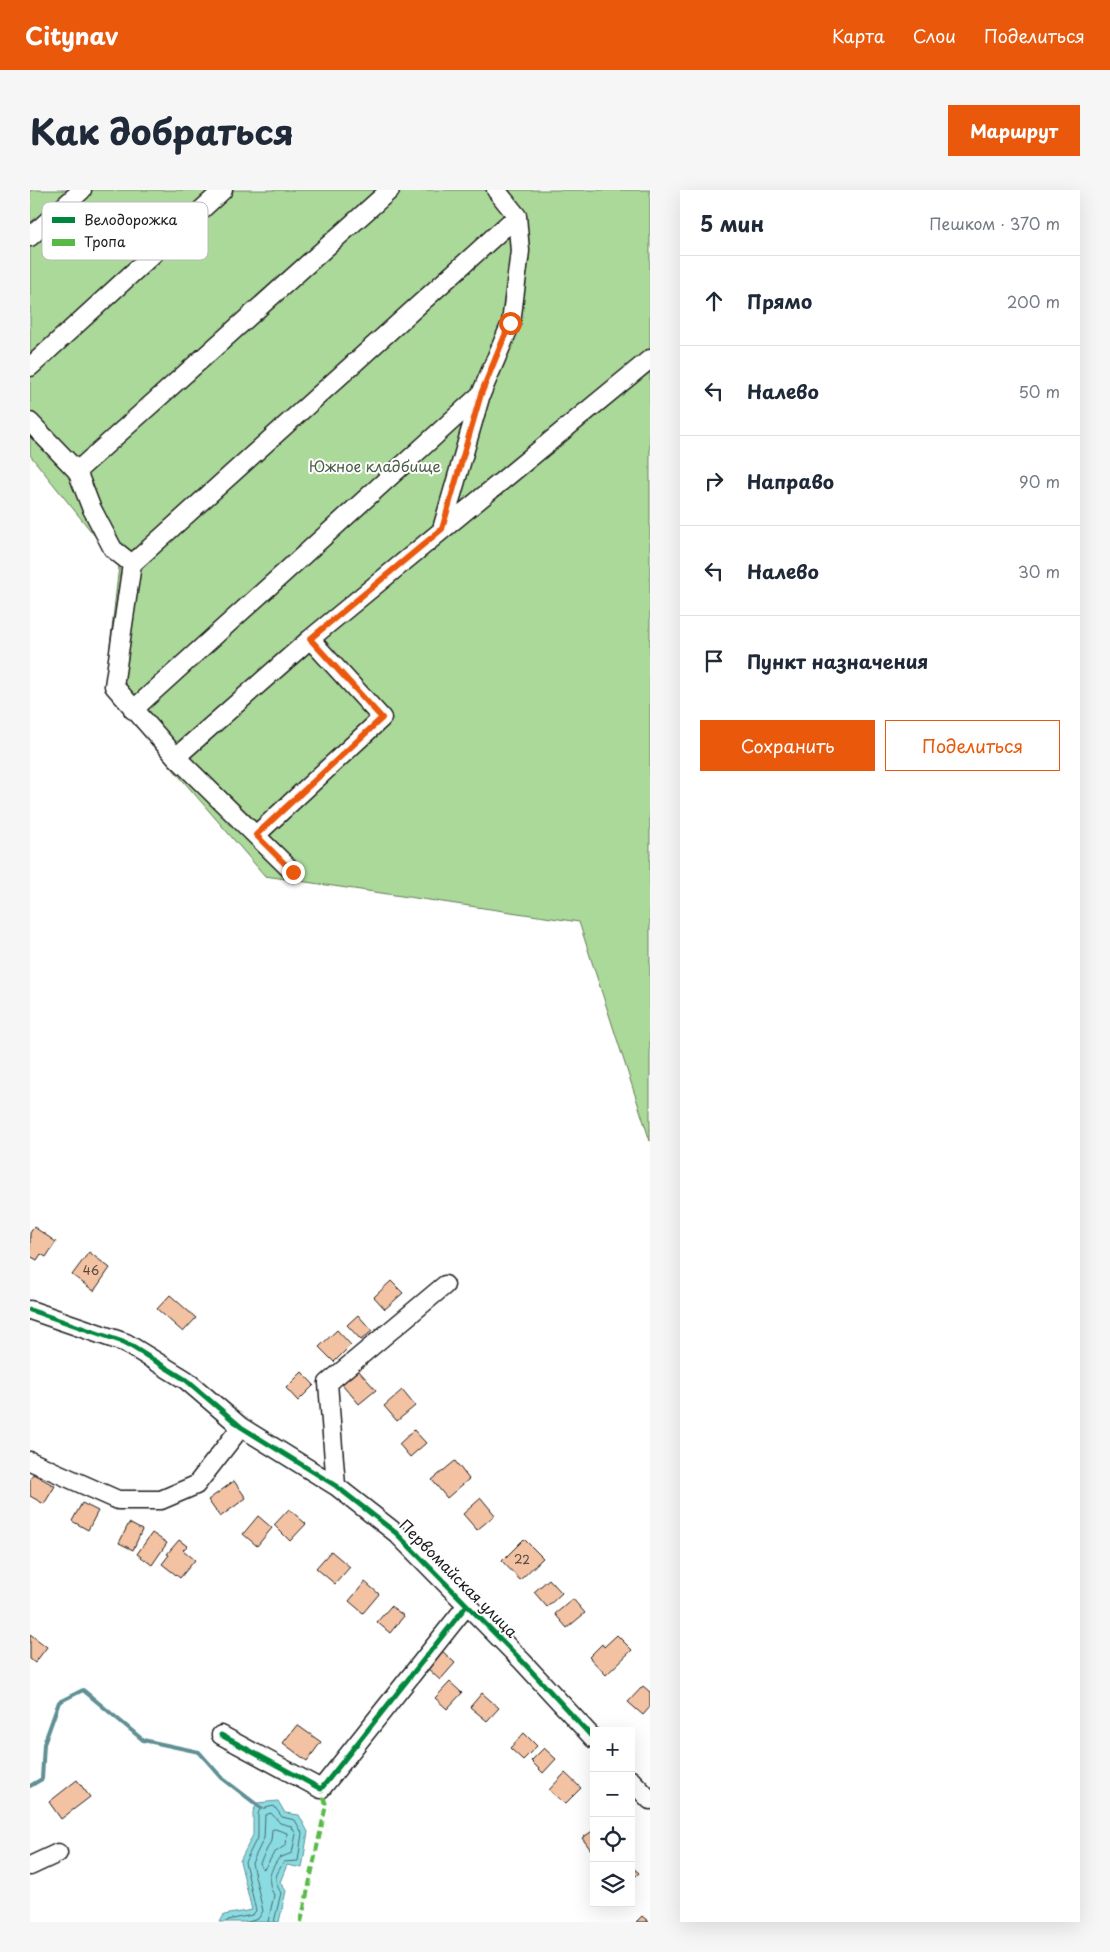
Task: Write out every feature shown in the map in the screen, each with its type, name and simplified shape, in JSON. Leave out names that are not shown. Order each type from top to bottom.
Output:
[{"type":"street","points":[[69,202],[82,190]]},
{"type":"street","points":[[208,204],[223,190]]},
{"type":"street","points":[[77,471],[390,190]]},
{"type":"street","points":[[442,529],[481,394],[510,323],[520,251],[517,216],[496,190]]},
{"type":"street","points":[[293,872],[176,757],[114,686],[132,564],[517,216]]},
{"type":"street","points":[[30,237],[42,226]]},
{"type":"street","points":[[30,367],[147,260]]},
{"type":"street","points":[[176,757],[310,639],[650,359]]},
{"type":"street","points":[[133,710],[481,394]]},
{"type":"street","points":[[30,422],[77,471],[92,508],[113,550],[132,564]]},
{"type":"street","points":[[256,835],[382,718],[310,639]]},
{"type":"street","points":[[336,1486],[328,1383],[445,1285]]},
{"type":"street","name":"Первомайская улица","points":[[30,1310],[126,1343],[186,1380],[242,1427],[336,1486],[396,1533],[522,1661],[590,1735]]},
{"type":"street","points":[[30,1461],[118,1500],[161,1500],[196,1485],[242,1427]]},
{"type":"street","points":[[221,1735],[321,1789],[467,1605]]},
{"type":"street","points":[[635,1784],[650,1800]]},
{"type":"street","points":[[30,1866],[58,1853]]},
{"type":"green space","name":"Южное кладбище","points":[[30,190],[650,190],[650,1141],[579,922],[265,876],[105,690],[119,566],[30,455]]},
{"type":"water","points":[[278,1801],[285,1813],[299,1815],[308,1832],[302,1868],[287,1865],[280,1882],[286,1891],[279,1922],[220,1922],[224,1915],[252,1910],[240,1861],[253,1835],[253,1812],[257,1803]]},
{"type":"building","points":[[34,1227],[56,1242],[46,1257],[41,1254],[37,1260],[30,1256],[30,1233]]},
{"type":"building","points":[[89,1252],[110,1268],[94,1291],[72,1275]]},
{"type":"building","points":[[391,1281],[403,1293],[385,1309],[374,1297]]},
{"type":"building","points":[[170,1295],[196,1318],[183,1332],[157,1309]]},
{"type":"building","points":[[358,1315],[372,1331],[361,1340],[347,1325]]},
{"type":"building","points":[[337,1330],[351,1345],[334,1362],[319,1347]]},
{"type":"building","points":[[358,1370],[376,1390],[359,1404],[342,1384]]},
{"type":"building","points":[[302,1372],[314,1385],[298,1401],[286,1388]]},
{"type":"building","points":[[402,1390],[415,1406],[397,1421],[384,1406]]},
{"type":"building","points":[[414,1430],[426,1443],[410,1457],[399,1444]]},
{"type":"building","points":[[455,1461],[469,1479],[447,1498],[432,1480]]},
{"type":"building","points":[[33,1474],[55,1486],[44,1504],[30,1496],[30,1479]]},
{"type":"building","points":[[234,1481],[246,1498],[220,1517],[208,1500]]},
{"type":"building","points":[[481,1498],[495,1515],[477,1530],[463,1514]]},
{"type":"building","points":[[82,1503],[98,1511],[88,1530],[72,1521]]},
{"type":"building","points":[[289,1509],[306,1524],[290,1541],[274,1525]]},
{"type":"building","points":[[258,1516],[272,1528],[257,1546],[243,1534]]},
{"type":"building","points":[[129,1523],[142,1530],[133,1550],[119,1543]]},
{"type":"building","points":[[152,1533],[167,1543],[152,1565],[137,1554]]},
{"type":"building","points":[[524,1539],[543,1558],[520,1580],[502,1561]]},
{"type":"building","points":[[179,1540],[187,1546],[183,1550],[195,1560],[180,1578],[162,1564],[169,1555],[167,1554]]},
{"type":"building","points":[[331,1551],[350,1567],[335,1584],[316,1568]]},
{"type":"building","points":[[549,1579],[562,1593],[547,1607],[534,1592]]},
{"type":"building","points":[[365,1582],[379,1594],[363,1613],[349,1601]]},
{"type":"building","points":[[573,1599],[585,1613],[567,1628],[555,1614]]},
{"type":"building","points":[[391,1606],[404,1616],[390,1633],[377,1622]]},
{"type":"building","points":[[30,1634],[47,1647],[35,1663],[30,1659]]},
{"type":"building","points":[[617,1635],[632,1650],[606,1675],[589,1657],[602,1644],[604,1647]]},
{"type":"building","points":[[440,1649],[455,1663],[440,1680],[425,1666]]},
{"type":"building","points":[[450,1682],[462,1693],[447,1709],[435,1698]]},
{"type":"building","points":[[643,1686],[650,1692],[650,1707],[643,1715],[628,1702]]},
{"type":"building","points":[[482,1693],[499,1708],[487,1721],[470,1707]]},
{"type":"building","points":[[297,1725],[321,1742],[307,1761],[283,1743]]},
{"type":"building","points":[[524,1733],[537,1746],[523,1760],[510,1748]]},
{"type":"building","points":[[544,1748],[556,1759],[543,1773],[531,1761]]},
{"type":"building","points":[[565,1773],[581,1788],[565,1804],[549,1790]]},
{"type":"building","points":[[77,1780],[90,1797],[61,1819],[49,1802]]},
{"type":"building","points":[[590,1833],[590,1849],[582,1838]]},
{"type":"building","points":[[642,1916],[649,1922],[636,1922]]},
{"type":"waterway","points":[[30,1786],[42,1779],[44,1744],[59,1702],[83,1690],[143,1740],[199,1752],[222,1778],[261,1808]]},
{"type":"marked path","points":[[301,1922],[326,1805],[321,1789]]},
{"type":"cycle path","points":[[30,1310],[126,1343],[186,1380],[241,1427],[336,1486],[396,1533],[522,1661],[590,1735]]},
{"type":"cycle path","points":[[221,1735],[321,1789],[467,1605]]},
{"type":"route","points":[[293,872],[256,835],[382,718],[310,639],[442,529],[481,394],[510,323]]}]
